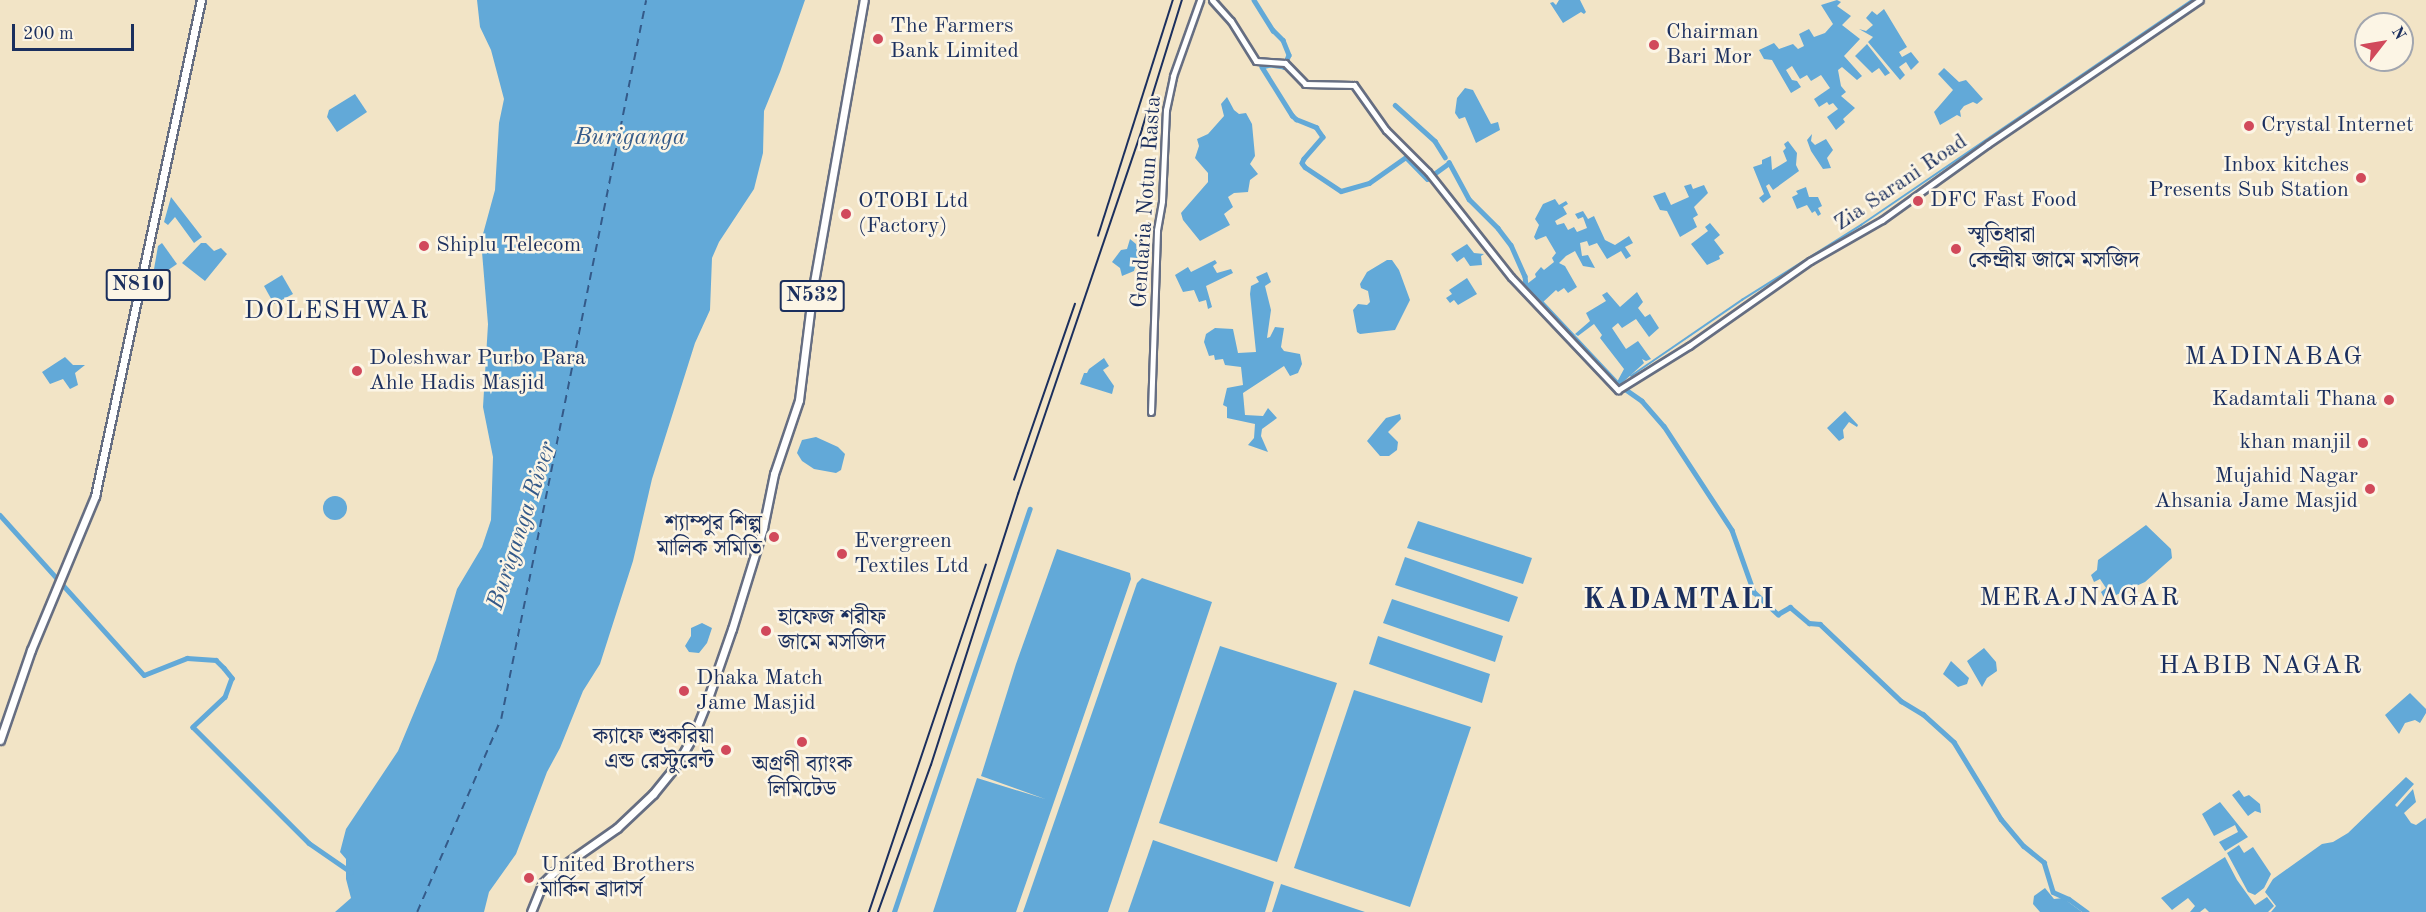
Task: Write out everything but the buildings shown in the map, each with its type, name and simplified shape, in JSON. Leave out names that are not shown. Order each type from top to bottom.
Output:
[{"type":"highway","name":"N810","points":[[0,740],[32,650],[67,568],[101,471],[113,400],[201,0]]},
{"type":"highway","name":"N532","points":[[531,912],[543,883],[554,872],[617,828],[653,794],[677,764],[694,734],[707,701],[763,528],[774,474],[799,399],[813,288],[864,0]]},
{"type":"main road","name":"Gendaria Notun Rasta","points":[[1151,412],[1157,230],[1162,201],[1167,110],[1173,76],[1200,0]]},
{"type":"main road","name":"Zia Sarani Road","points":[[1212,0],[1231,21],[1256,61],[1287,64],[1305,84],[1354,85],[1394,139],[1435,181],[1511,277],[1619,390],[1689,346],[1810,261],[1889,215],[1988,144],[2200,0]]},
{"type":"water","name":"Buriganga","points":[[477,0],[805,0],[764,111],[763,153],[754,189],[719,242],[712,258],[710,310],[695,343],[652,479],[633,561],[600,664],[583,691],[560,748],[547,772],[516,854],[489,892],[484,912],[335,912],[351,898],[346,879],[346,859],[340,852],[346,829],[398,751],[436,660],[457,589],[482,547],[491,520],[493,457],[483,407],[488,324],[482,252],[483,234],[495,190],[499,123],[504,99],[491,50],[480,27]]},
{"type":"water","points":[[1559,0],[1580,0],[1586,12],[1584,14],[1581,12],[1563,23],[1550,3],[1553,2],[1556,5]]},
{"type":"water","points":[[1837,0],[1841,2],[1837,6],[1851,16],[1842,25],[1860,39],[1844,56],[1862,76],[1857,80],[1842,67],[1838,70],[1841,86],[1846,92],[1841,96],[1855,108],[1843,119],[1845,122],[1836,130],[1827,117],[1838,109],[1833,103],[1829,105],[1827,102],[1819,107],[1814,99],[1830,88],[1821,75],[1811,81],[1807,75],[1800,79],[1792,66],[1786,70],[1792,80],[1797,81],[1801,87],[1791,93],[1772,60],[1764,59],[1759,50],[1774,43],[1779,49],[1793,44],[1798,49],[1804,46],[1799,34],[1809,29],[1814,37],[1825,33],[1833,24],[1821,5]]},
{"type":"water","points":[[1884,9],[1907,47],[1899,52],[1902,57],[1911,52],[1919,62],[1911,70],[1906,62],[1899,67],[1905,75],[1900,80],[1868,42],[1873,37],[1859,29],[1866,31],[1873,25],[1866,18],[1872,11],[1877,15]]},
{"type":"water","points":[[1867,44],[1890,73],[1885,76],[1879,68],[1872,73],[1855,56]]},
{"type":"water","points":[[1944,68],[1959,82],[1966,80],[1983,99],[1977,104],[1973,102],[1964,106],[1960,111],[1961,117],[1957,115],[1940,125],[1934,112],[1953,90],[1938,74]]},
{"type":"water","points":[[1465,88],[1473,90],[1491,124],[1498,122],[1500,130],[1476,143],[1465,117],[1459,119],[1455,113],[1457,98]]},
{"type":"water","points":[[355,94],[367,112],[337,132],[327,117],[329,110]]},
{"type":"water","points":[[1227,97],[1234,110],[1239,114],[1246,113],[1252,124],[1255,156],[1250,164],[1258,174],[1250,180],[1248,192],[1234,193],[1228,197],[1233,207],[1224,214],[1230,225],[1200,241],[1183,220],[1181,213],[1208,182],[1208,173],[1195,158],[1199,146],[1197,139],[1208,134],[1224,116],[1221,104]]},
{"type":"water","points":[[1812,134],[1811,141],[1815,145],[1826,139],[1833,150],[1827,158],[1831,168],[1823,169],[1811,151],[1807,140]]},
{"type":"water","points":[[1788,141],[1797,153],[1796,165],[1799,171],[1773,190],[1769,184],[1766,186],[1771,197],[1763,203],[1759,198],[1764,194],[1753,167],[1762,164],[1762,160],[1771,156],[1772,170],[1787,161],[1783,151],[1786,148],[1784,144]]},
{"type":"water","points":[[1691,184],[1693,189],[1704,185],[1708,193],[1694,207],[1698,215],[1693,218],[1697,227],[1680,237],[1667,211],[1660,210],[1653,196],[1665,192],[1671,205],[1689,197],[1684,186]]},
{"type":"water","points":[[1806,187],[1809,197],[1818,197],[1822,206],[1818,208],[1821,214],[1818,216],[1815,211],[1812,213],[1807,205],[1797,209],[1792,197],[1798,194],[1796,191]]},
{"type":"water","points":[[171,197],[202,237],[194,243],[175,217],[168,225],[164,222]]},
{"type":"water","points":[[1555,199],[1559,205],[1566,201],[1568,204],[1563,207],[1567,214],[1555,221],[1557,225],[1564,223],[1568,230],[1574,227],[1577,232],[1587,228],[1583,217],[1578,219],[1575,214],[1583,211],[1588,219],[1594,216],[1605,240],[1615,245],[1629,236],[1633,243],[1625,247],[1631,256],[1626,259],[1621,251],[1607,259],[1597,243],[1589,246],[1587,241],[1580,243],[1582,256],[1588,255],[1595,268],[1583,266],[1575,251],[1566,256],[1559,263],[1565,266],[1577,287],[1568,293],[1564,288],[1558,292],[1556,290],[1542,303],[1527,284],[1536,277],[1535,274],[1541,267],[1544,270],[1554,262],[1552,258],[1556,253],[1546,236],[1536,240],[1534,237],[1539,225],[1535,219],[1543,204]]},
{"type":"water","points":[[1710,223],[1720,235],[1714,240],[1724,253],[1719,256],[1720,259],[1707,265],[1691,244],[1708,231],[1705,227]]},
{"type":"water","points":[[1130,239],[1136,244],[1138,257],[1134,271],[1122,276],[1120,268],[1112,262],[1121,250],[1127,249]]},
{"type":"water","points":[[162,243],[177,264],[155,279],[153,275],[158,246]]},
{"type":"water","points":[[201,243],[206,243],[214,251],[221,248],[227,254],[205,281],[182,263]]},
{"type":"water","points":[[1467,244],[1474,253],[1484,254],[1481,256],[1482,265],[1470,266],[1464,257],[1457,262],[1451,254]]},
{"type":"water","points":[[1215,260],[1217,263],[1213,266],[1217,273],[1231,269],[1233,273],[1206,286],[1212,307],[1208,309],[1206,300],[1199,302],[1194,290],[1183,292],[1175,275],[1188,267],[1191,272]]},
{"type":"water","points":[[1387,260],[1392,260],[1399,270],[1410,300],[1395,330],[1360,334],[1357,332],[1353,310],[1358,304],[1367,305],[1370,302],[1368,291],[1361,288],[1360,284],[1367,272]]},
{"type":"water","points":[[1267,272],[1271,282],[1265,286],[1271,310],[1267,338],[1270,337],[1275,327],[1284,328],[1281,347],[1284,351],[1300,354],[1302,364],[1298,373],[1290,376],[1284,366],[1243,393],[1245,415],[1263,416],[1268,408],[1277,418],[1262,429],[1261,436],[1268,452],[1248,445],[1254,438],[1255,424],[1227,418],[1227,407],[1223,405],[1227,388],[1243,385],[1241,367],[1225,365],[1223,359],[1215,360],[1214,355],[1209,356],[1204,342],[1206,334],[1215,328],[1233,329],[1238,353],[1256,352],[1251,286],[1259,282],[1256,277]]},
{"type":"water","points":[[282,275],[293,294],[274,304],[264,286]]},
{"type":"water","points":[[1467,278],[1477,294],[1458,305],[1454,300],[1450,303],[1446,298],[1452,294],[1449,290]]},
{"type":"water","points":[[1607,292],[1620,307],[1637,292],[1643,302],[1638,308],[1645,317],[1650,314],[1659,328],[1649,337],[1636,319],[1622,328],[1618,323],[1612,328],[1626,349],[1638,341],[1651,359],[1646,361],[1642,359],[1644,363],[1620,385],[1617,382],[1624,369],[1600,338],[1602,335],[1594,324],[1578,336],[1575,334],[1590,321],[1586,313],[1606,301],[1602,295]]},
{"type":"water","points":[[65,357],[73,365],[85,365],[75,373],[78,385],[70,389],[63,379],[50,384],[42,372]]},
{"type":"water","points":[[1104,358],[1109,366],[1103,370],[1114,386],[1112,394],[1080,384],[1084,373]]},
{"type":"water","points":[[1845,411],[1858,425],[1857,427],[1849,422],[1843,430],[1844,438],[1839,441],[1827,428]]},
{"type":"water","points":[[1400,414],[1401,419],[1388,432],[1398,442],[1397,450],[1389,456],[1380,456],[1367,441],[1386,418]]},
{"type":"water","points":[[816,437],[838,447],[845,454],[841,470],[836,473],[814,469],[802,461],[797,453],[802,440]]},
{"type":"water","points":[[335,496],[344,499],[347,508],[344,517],[335,520],[326,517],[323,508],[326,499]]},
{"type":"water","points":[[1418,521],[1532,558],[1523,584],[1407,548]]},
{"type":"water","points":[[2146,525],[2171,549],[2172,558],[2145,582],[2105,600],[2101,592],[2106,588],[2100,579],[2094,582],[2091,575],[2097,570],[2098,560]]},
{"type":"water","points":[[1057,549],[1130,573],[1131,579],[1016,912],[933,912],[977,778],[1045,799],[981,776],[1016,664]]},
{"type":"water","points":[[1405,557],[1518,597],[1509,622],[1395,585]]},
{"type":"water","points":[[1142,578],[1212,602],[1108,912],[1023,912],[1137,583]]},
{"type":"water","points":[[1392,599],[1503,636],[1495,662],[1383,623]]},
{"type":"water","points":[[702,623],[712,628],[707,643],[699,653],[689,652],[685,646],[691,636],[691,628]]},
{"type":"water","points":[[1378,636],[1490,674],[1482,703],[1369,664]]},
{"type":"water","points":[[1220,646],[1337,683],[1277,862],[1159,823]]},
{"type":"water","points":[[1984,648],[1996,662],[1997,671],[1987,678],[1982,687],[1967,661]]},
{"type":"water","points":[[1951,661],[1969,678],[1967,684],[1958,687],[1943,674]]},
{"type":"water","points":[[1354,690],[1471,727],[1410,907],[1294,868]]},
{"type":"water","points":[[2410,693],[2426,709],[2426,713],[2420,723],[2415,720],[2405,723],[2399,734],[2385,715]]},
{"type":"water","points":[[2406,777],[2414,784],[2395,805],[2397,807],[2413,789],[2416,802],[2404,813],[2411,823],[2416,825],[2426,818],[2426,912],[2271,912],[2276,906],[2265,892],[2273,879],[2322,844],[2333,842],[2348,833]]},
{"type":"water","points":[[2239,790],[2244,797],[2249,795],[2260,804],[2261,813],[2255,811],[2248,816],[2232,795]]},
{"type":"water","points":[[2220,802],[2248,837],[2225,851],[2219,842],[2238,832],[2235,825],[2214,836],[2202,814]]},
{"type":"water","points":[[1153,840],[1274,882],[1265,912],[1128,912]]},
{"type":"water","points":[[2239,845],[2244,853],[2253,847],[2271,874],[2264,888],[2255,895],[2248,892],[2227,853]]},
{"type":"water","points":[[2225,857],[2237,880],[2255,905],[2267,897],[2274,906],[2268,912],[2209,912],[2205,908],[2200,912],[2190,912],[2195,906],[2188,898],[2172,910],[2161,898]]},
{"type":"water","points":[[1281,884],[1365,912],[1272,912]]},
{"type":"water","points":[[2045,888],[2054,899],[2063,898],[2082,912],[2040,912],[2033,904],[2034,896]]},
{"type":"waterway","points":[[1254,0],[1273,30],[1283,40],[1289,55],[1284,67],[1270,65],[1262,67],[1292,115],[1316,127],[1323,137],[1304,159],[1302,163],[1305,167],[1341,191],[1369,183],[1406,157],[1427,179],[1449,163]]},
{"type":"waterway","points":[[1631,376],[1742,300],[1861,225],[2192,0]]},
{"type":"waterway","points":[[1395,105],[1435,141],[1445,157]]},
{"type":"waterway","points":[[1449,162],[1469,199],[1498,228],[1511,245],[1525,276],[1526,286],[1618,384],[1642,401],[1664,426],[1732,530],[1754,592],[1778,614],[1790,607],[1809,623],[1820,624],[1901,701],[1923,714],[1954,742],[2001,819],[2024,846],[2044,862],[2053,892],[2069,899],[2087,912]]},
{"type":"waterway","points":[[894,912],[1030,509]]},
{"type":"waterway","points":[[0,515],[144,675],[187,658],[216,660],[224,668],[232,678],[225,697],[193,727],[309,843],[351,872]]},
{"type":"ferry route","points":[[417,912],[501,719],[646,0]]},
{"type":"railway","points":[[1098,236],[1173,0]]},
{"type":"railway","points":[[878,912],[931,765],[1018,494],[1142,129],[1182,0]]},
{"type":"railway","points":[[1014,480],[1075,304]]},
{"type":"railway","points":[[869,912],[986,565]]},
{"type":"place","name":"The Farmers Bank Limited","points":[[878,39]]},
{"type":"place","name":"Chairman Bari Mor","points":[[1654,45]]},
{"type":"place","name":"Crystal Internet","points":[[2249,126]]},
{"type":"place","name":"Inbox kitches Presents Sub Station","points":[[2361,178]]},
{"type":"place","name":"DFC Fast Food","points":[[1918,201]]},
{"type":"place","name":"OTOBI Ltd (Factory)","points":[[846,214]]},
{"type":"place","name":"Shiplu Telecom","points":[[424,246]]},
{"type":"place","name":"স্মৃতিধারা কেন্দ্রীয় জামে মসজিদ","points":[[1956,249]]},
{"type":"place","name":"Doleshwar Purbo Para Ahle Hadis Masjid","points":[[357,371]]},
{"type":"place","name":"Kadamtali Thana","points":[[2389,400]]},
{"type":"place","name":"khan manjil","points":[[2363,443]]},
{"type":"place","name":"Mujahid Nagar Ahsania Jame Masjid","points":[[2370,489]]},
{"type":"place","name":"শ্যাম্পুর শিল্প মালিক সমিতি","points":[[774,537]]},
{"type":"place","name":"Evergreen Textiles Ltd","points":[[842,554]]},
{"type":"place","name":"হাফেজ শরীফ জামে মসজিদ","points":[[766,631]]},
{"type":"place","name":"Dhaka Match Jame Masjid","points":[[684,691]]},
{"type":"place","name":"অগ্রণী ব্যাংক লিমিটেড","points":[[802,742]]},
{"type":"place","name":"ক্যাফে শুকরিয়া এন্ড রেস্টুরেন্ট","points":[[726,750]]},
{"type":"place","name":"United Brothers মার্কিন ব্রাদার্স","points":[[529,878]]},
{"type":"district","name":"DOLESHWAR","points":[[337,312]]},
{"type":"district","name":"MADINABAG","points":[[2274,358]]},
{"type":"district","name":"MERAJNAGAR","points":[[2080,599]]},
{"type":"district","name":"KADAMTALI","points":[[1679,601]]},
{"type":"district","name":"HABIB NAGAR","points":[[2261,667]]},
{"type":"water label","name":"Buriganga River","points":[[523,526]]}]
